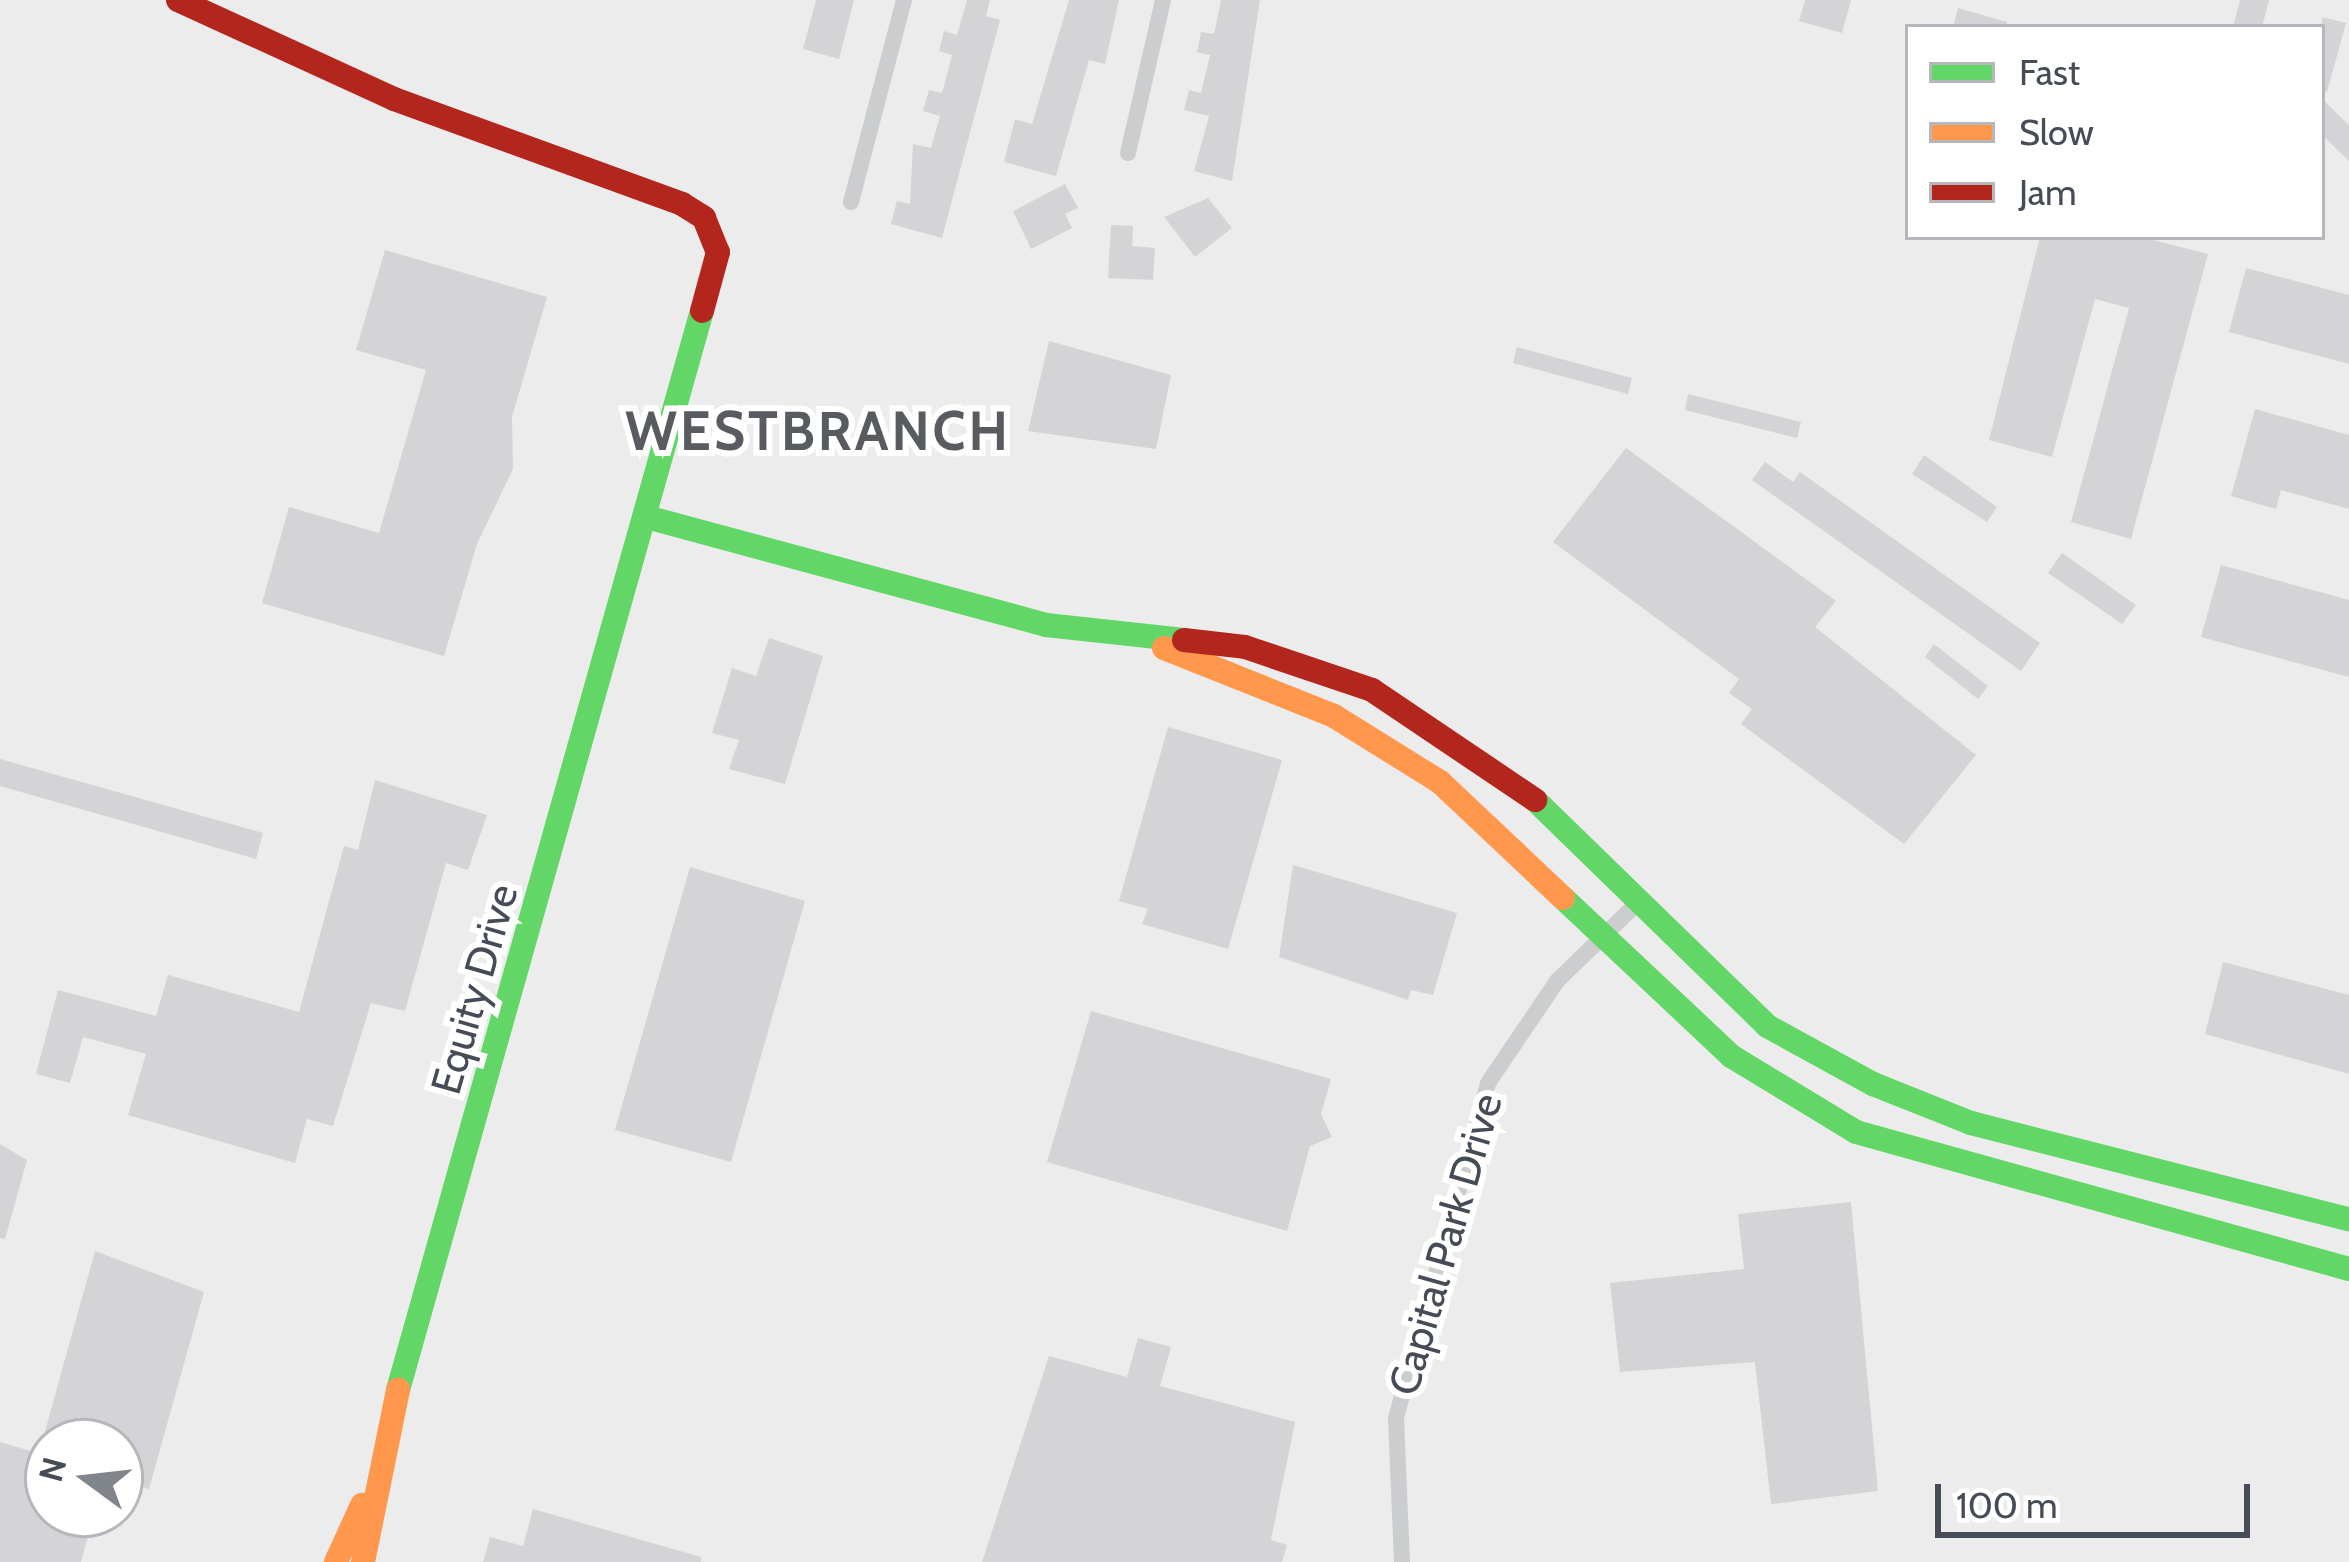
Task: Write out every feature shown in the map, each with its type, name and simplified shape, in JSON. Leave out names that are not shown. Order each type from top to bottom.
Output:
[{"type":"street","name":"Equity Drive","points":[[178,0],[394,99],[704,218],[717,273],[373,1481],[336,1562]]},
{"type":"street","points":[[851,202],[904,0]]},
{"type":"street","points":[[1128,153],[1163,0]]},
{"type":"street","points":[[650,518],[1046,625],[1245,647],[1372,690],[1558,816],[1634,906],[1767,1026],[1873,1084],[1971,1123],[2349,1219]]},
{"type":"street","points":[[1139,638],[1334,716],[1440,782],[1731,1055],[1856,1132],[2349,1269]]},
{"type":"street","name":"Capital Park Drive","points":[[1402,1562],[1396,1418],[1470,1137],[1518,1032],[1600,932],[1634,906]]},
{"type":"street","name":"Equity Drive","points":[[363,1562],[373,1481]]},
{"type":"building","points":[[816,0],[854,0],[839,59],[803,49]]},
{"type":"building","points":[[967,0],[990,0],[986,16],[1000,20],[942,238],[891,224],[897,201],[910,204],[913,144],[931,148],[940,116],[923,111],[929,90],[942,93],[952,55],[939,51],[944,31],[957,35]]},
{"type":"building","points":[[1069,0],[1119,0],[1105,64],[1089,60],[1056,176],[1004,162],[1015,119],[1032,124]]},
{"type":"building","points":[[1221,0],[1260,0],[1232,181],[1194,171],[1209,116],[1184,110],[1189,90],[1201,93],[1210,55],[1197,52],[1201,32],[1214,34]]},
{"type":"building","points":[[1805,0],[1851,0],[1842,33],[1799,21]]},
{"type":"building","points":[[2240,0],[2269,0],[2263,24],[2234,24]]},
{"type":"building","points":[[1958,8],[2007,22],[2007,24],[1954,24]]},
{"type":"building","points":[[2322,17],[2346,23],[2327,92],[2325,24]]},
{"type":"building","points":[[2325,102],[2349,125],[2349,161],[2325,138]]},
{"type":"building","points":[[1065,184],[1078,208],[1065,214],[1072,228],[1031,249],[1013,211]]},
{"type":"building","points":[[1208,198],[1232,228],[1195,257],[1164,217]]},
{"type":"building","points":[[1111,225],[1133,226],[1132,246],[1155,248],[1153,280],[1108,278]]},
{"type":"building","points":[[2039,240],[2154,240],[2208,254],[2131,539],[2071,522],[2129,308],[2095,299],[2052,457],[1989,440]]},
{"type":"building","points":[[385,250],[547,297],[512,417],[513,469],[477,544],[444,656],[262,603],[289,507],[379,533],[426,370],[356,350]]},
{"type":"building","points":[[2246,268],[2349,295],[2349,364],[2229,332]]},
{"type":"building","points":[[1049,341],[1171,375],[1156,449],[1028,431]]},
{"type":"building","points":[[1517,347],[1632,378],[1628,394],[1513,363]]},
{"type":"building","points":[[1688,394],[1801,422],[1797,438],[1685,410]]},
{"type":"building","points":[[2255,409],[2349,435],[2349,509],[2281,490],[2276,509],[2231,496]]},
{"type":"building","points":[[1626,448],[1836,601],[1815,627],[1976,755],[1904,844],[1741,724],[1752,709],[1729,693],[1739,679],[1553,542]]},
{"type":"building","points":[[1924,455],[1997,507],[1987,522],[1912,474]]},
{"type":"building","points":[[1765,462],[1793,482],[1800,472],[2040,643],[2021,671],[1752,480]]},
{"type":"building","points":[[2062,553],[2136,605],[2122,624],[2048,573]]},
{"type":"building","points":[[2221,565],[2349,600],[2349,677],[2201,637]]},
{"type":"building","points":[[769,638],[823,656],[785,784],[729,769],[739,740],[712,733],[732,668],[756,676]]},
{"type":"building","points":[[1934,644],[1988,686],[1978,699],[1925,657]]},
{"type":"building","points":[[1168,727],[1282,760],[1228,949],[1142,924],[1148,909],[1119,901]]},
{"type":"building","points":[[0,759],[263,833],[256,859],[0,786]]},
{"type":"building","points":[[375,780],[487,815],[468,870],[446,863],[405,1011],[371,1003],[333,1126],[307,1119],[295,1163],[128,1115],[146,1054],[83,1037],[70,1083],[36,1074],[58,990],[156,1016],[168,975],[299,1012],[344,846],[358,850]]},
{"type":"building","points":[[1293,865],[1457,913],[1433,995],[1411,990],[1408,1000],[1279,957]]},
{"type":"building","points":[[690,867],[805,901],[731,1162],[615,1130]]},
{"type":"building","points":[[2223,962],[2349,995],[2349,1074],[2205,1034]]},
{"type":"building","points":[[1091,1011],[1331,1079],[1321,1114],[1332,1137],[1310,1146],[1287,1231],[1047,1162]]},
{"type":"building","points":[[0,1144],[27,1160],[5,1239],[0,1238]]},
{"type":"building","points":[[1851,1202],[1878,1491],[1771,1504],[1755,1362],[1620,1372],[1610,1283],[1744,1269],[1738,1214]]},
{"type":"building","points":[[95,1251],[204,1292],[149,1489],[144,1487],[144,1418],[49,1418]]},
{"type":"building","points":[[1138,1338],[1171,1347],[1160,1386],[1295,1422],[1271,1540],[1287,1545],[1282,1562],[982,1562],[1049,1356],[1127,1377]]},
{"type":"building","points":[[0,1442],[24,1449],[24,1538],[88,1538],[81,1562],[0,1562]]},
{"type":"building","points":[[533,1509],[701,1557],[701,1562],[483,1562],[490,1537],[523,1546]]},
{"type":"traffic: fast","points":[[398,1390],[702,311]]},
{"type":"traffic: fast","points":[[650,518],[1046,625],[1184,640]]},
{"type":"traffic: fast","points":[[1535,800],[1767,1026],[1873,1084],[1971,1123],[2349,1219]]},
{"type":"traffic: fast","points":[[1563,898],[1731,1056],[1856,1132],[2349,1269]]},
{"type":"traffic: slow","points":[[1164,648],[1334,716],[1440,782],[1563,898]]},
{"type":"traffic: slow","points":[[363,1562],[398,1390]]},
{"type":"traffic: slow","points":[[336,1562],[362,1505]]},
{"type":"traffic: jam","points":[[178,0],[394,99],[682,204],[704,218],[718,252],[702,311]]},
{"type":"traffic: jam","points":[[1184,640],[1245,647],[1372,690],[1535,800]]},
{"type":"district","name":"WESTBRANCH","points":[[818,431]]}]
